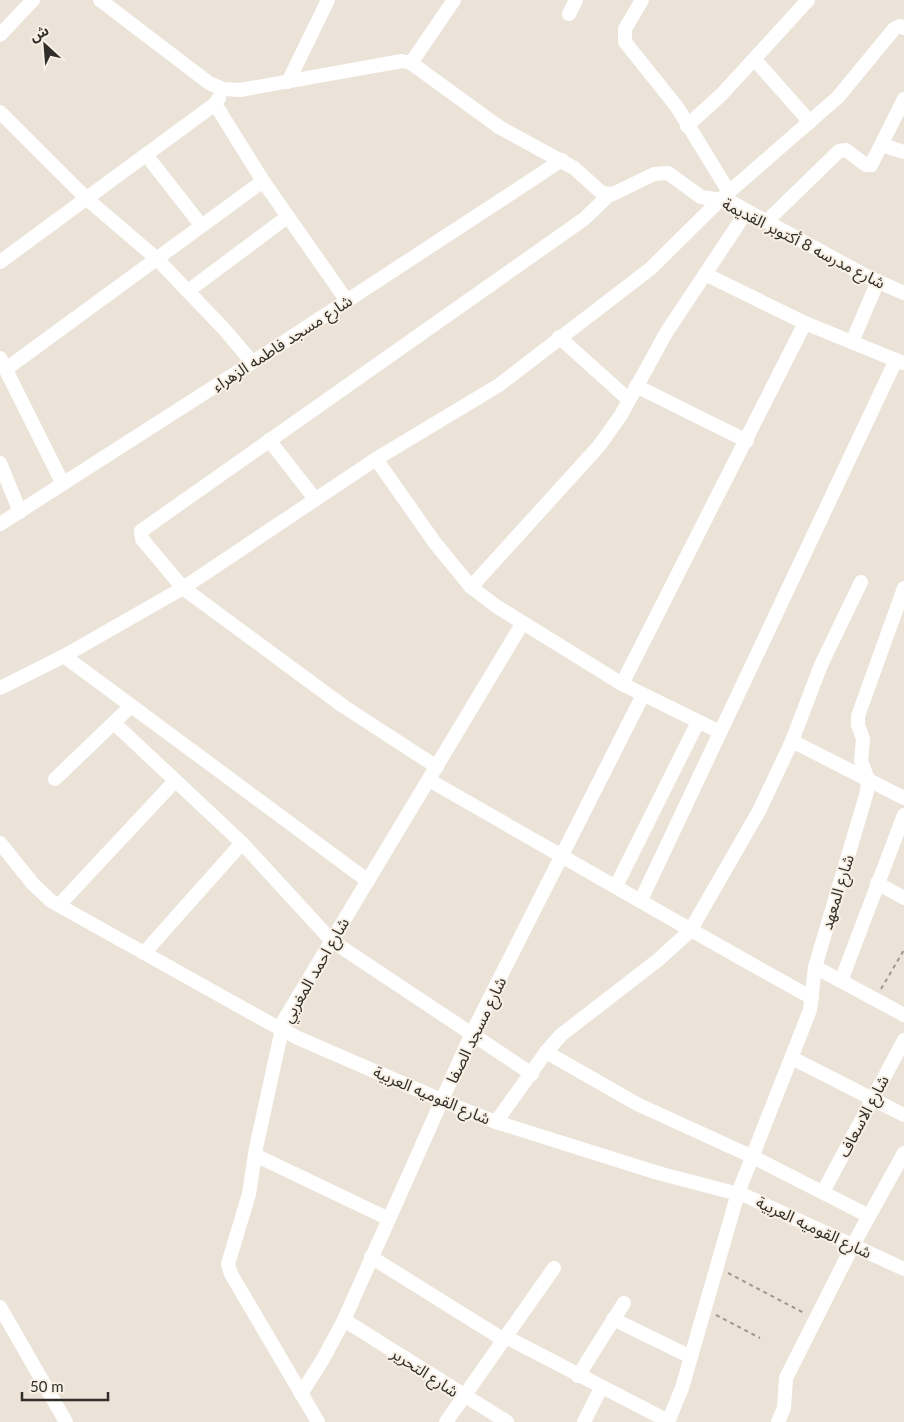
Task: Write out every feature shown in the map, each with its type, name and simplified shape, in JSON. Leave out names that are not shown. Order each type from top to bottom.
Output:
[{"type":"street","points":[[0,35],[33,0]]},
{"type":"street","points":[[100,0],[203,79],[223,89],[240,90],[402,61],[411,63],[499,126],[562,160],[602,193],[609,195]]},
{"type":"street","points":[[288,82],[328,0]]},
{"type":"street","points":[[411,63],[454,0]]},
{"type":"street","points":[[569,14],[576,0]]},
{"type":"street","points":[[642,0],[625,29],[624,38],[677,108],[725,195]]},
{"type":"street","points":[[686,126],[722,94],[755,60],[808,0]]},
{"type":"street","points":[[0,688],[64,656],[183,588],[376,459],[499,385],[559,337],[631,285],[725,195],[849,86],[894,29],[900,26],[904,28]]},
{"type":"street","points":[[755,60],[810,122]]},
{"type":"street","points":[[1,260],[147,156],[215,104],[223,89]]},
{"type":"street","points":[[767,221],[839,151],[846,150],[869,166],[873,163],[904,99]]},
{"type":"street","points":[[215,104],[287,217],[347,301]]},
{"type":"street","points":[[0,112],[87,199],[156,258],[252,362]]},
{"type":"street","points":[[882,145],[904,152]]},
{"type":"street","points":[[147,156],[202,225]]},
{"type":"street","name":"شارع مسجد فاطمه الزهراء","points":[[0,524],[562,160]]},
{"type":"street","name":"شارع مدرسه 8 أكتوبر القديمة","points":[[609,195],[654,174],[664,172],[672,175],[701,197],[725,195],[748,211],[904,293]]},
{"type":"street","points":[[63,484],[3,363],[156,258],[263,181]]},
{"type":"street","points":[[437,766],[343,706],[183,588],[142,539],[140,534],[143,527],[584,219],[609,195]]},
{"type":"street","points":[[471,587],[589,460],[610,432],[666,333],[748,211]]},
{"type":"street","points":[[188,291],[287,217]]},
{"type":"street","points":[[641,900],[720,732],[900,361],[805,323],[705,274]]},
{"type":"street","points":[[852,342],[878,281]]},
{"type":"street","points":[[622,684],[747,441],[805,323]]},
{"type":"street","points":[[559,337],[629,400]]},
{"type":"street","points":[[636,386],[747,441]]},
{"type":"street","points":[[269,440],[315,499]]},
{"type":"street","points":[[376,459],[436,543],[471,587],[522,624],[622,684],[720,732]]},
{"type":"street","points":[[0,463],[20,512]]},
{"type":"street","points":[[496,1122],[546,1052],[561,1035],[658,960],[690,931],[736,854],[792,741],[821,665],[861,582]]},
{"type":"street","name":"شارع المعهد","points":[[668,1422],[682,1388],[738,1193],[792,1058],[812,998],[815,967],[867,792],[868,779],[861,761],[862,739],[858,725],[858,716],[904,588]]},
{"type":"street","name":"شارع احمد المغربي","points":[[318,1422],[229,1269],[229,1257],[249,1194],[255,1155],[281,1029],[522,624]]},
{"type":"street","points":[[64,656],[368,881]]},
{"type":"street","name":"شارع مسجد الصفا","points":[[301,1394],[324,1359],[344,1320],[471,1035],[643,695]]},
{"type":"street","points":[[55,779],[131,706]]},
{"type":"street","points":[[616,886],[698,722]]},
{"type":"street","points":[[114,723],[242,843],[332,941],[532,1074]]},
{"type":"street","points":[[792,741],[904,798]]},
{"type":"street","points":[[429,780],[641,900],[690,931],[812,998]]},
{"type":"street","points":[[58,905],[174,781]]},
{"type":"street","points":[[841,981],[904,815]]},
{"type":"street","name":"شارع القوميه العربية","points":[[0,843],[45,896],[58,905],[281,1029],[496,1122],[658,1174],[738,1193],[903,1266]]},
{"type":"street","points":[[144,953],[242,843]]},
{"type":"street","points":[[877,883],[904,898]]},
{"type":"street","points":[[815,967],[904,1015]]},
{"type":"street","name":"شارع الاسعاف","points":[[823,1192],[904,1040]]},
{"type":"street","points":[[546,1052],[637,1104],[753,1157],[869,1216]]},
{"type":"street","points":[[792,1058],[904,1115]]},
{"type":"street","points":[[778,1422],[785,1402],[785,1381],[853,1245],[904,1153]]},
{"type":"street","points":[[255,1155],[389,1219]]},
{"type":"street","points":[[371,1257],[505,1338],[668,1422]]},
{"type":"street","points":[[446,1422],[554,1268]]},
{"type":"street","points":[[578,1376],[624,1302]]},
{"type":"street","points":[[0,1306],[66,1422]]},
{"type":"street","name":"شارع التحرير","points":[[344,1320],[464,1397],[507,1422]]},
{"type":"street","points":[[613,1320],[691,1357]]},
{"type":"street","points":[[584,1422],[601,1388]]},
{"type":"path","points":[[875,999],[904,950]]},
{"type":"path","points":[[717,1267],[816,1319]]},
{"type":"path","points":[[705,1309],[760,1338]]}]
